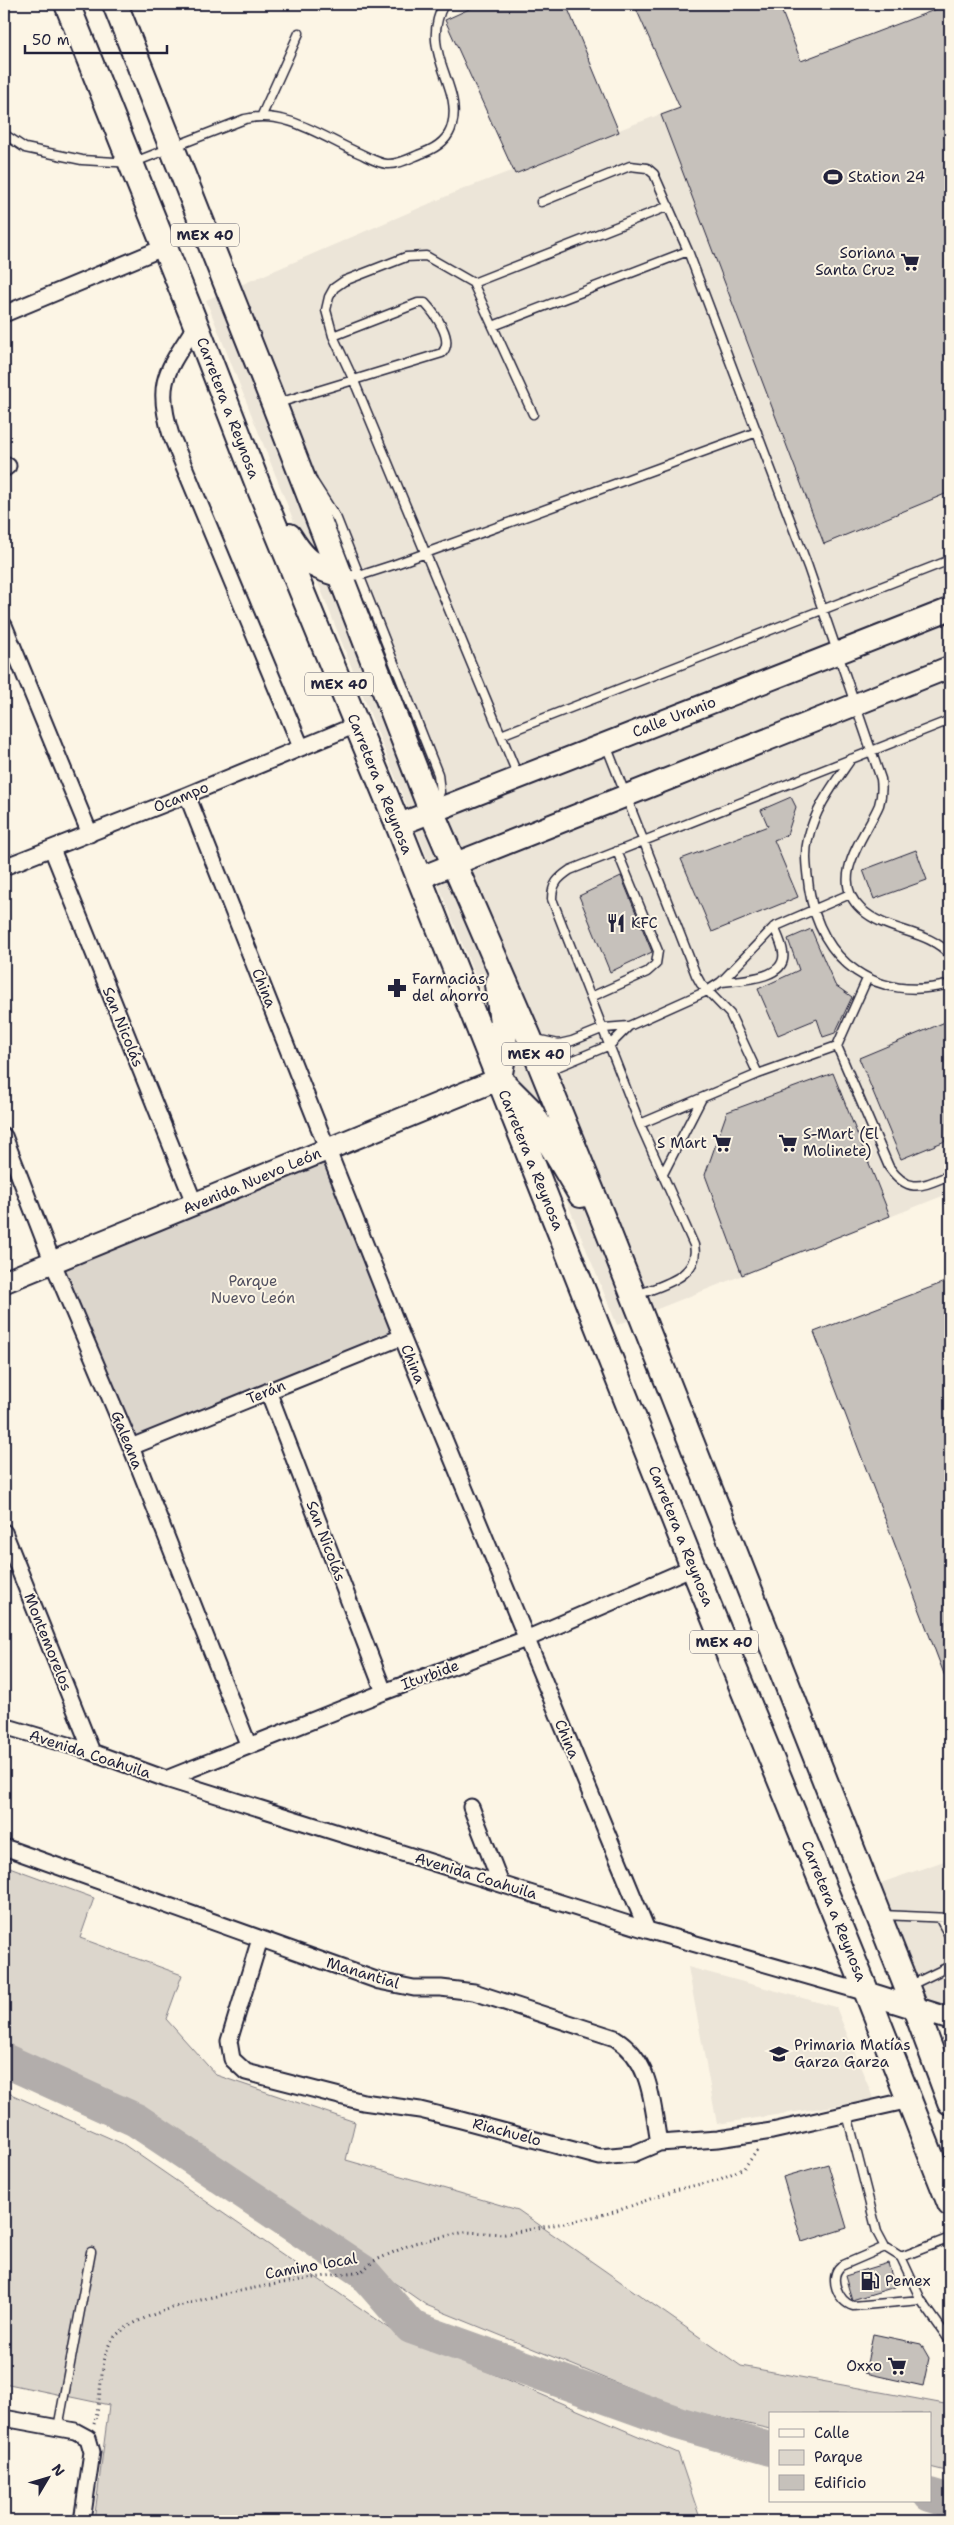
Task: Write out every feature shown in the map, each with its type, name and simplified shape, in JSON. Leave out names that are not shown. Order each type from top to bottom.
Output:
[{"type":"main road","name":"Carretera a Reynosa","points":[[67,4],[165,246],[260,490],[398,825],[693,1567],[868,1993],[950,2204]]},
{"type":"main road","points":[[77,4],[84,45]]},
{"type":"main road","name":"MEX 40","points":[[115,4],[170,147],[274,404],[296,465],[349,575],[432,814],[529,1037],[602,1216],[911,1998],[950,2102]]},
{"type":"main road","points":[[260,490],[300,554],[313,566],[349,575]]},
{"type":"main road","points":[[492,954],[504,1045],[499,1079],[530,1110],[553,1145],[568,1177],[581,1195],[602,1216]]},
{"type":"street","points":[[4,314],[165,246]]},
{"type":"street","points":[[196,325],[169,367],[163,391],[163,409],[171,435],[301,747]]},
{"type":"street","name":"Calle Uranio","points":[[398,825],[432,814],[950,609]]},
{"type":"street","points":[[4,625],[90,834]]},
{"type":"street","points":[[419,878],[950,667]]},
{"type":"street","name":"Ocampo","points":[[4,867],[187,795],[356,725]]},
{"type":"street","name":"China","points":[[187,795],[402,1337],[647,1930]]},
{"type":"street","name":"San Nicolás","points":[[52,849],[195,1205]]},
{"type":"street","name":"Avenida Nuevo León","points":[[4,1282],[499,1079]]},
{"type":"street","name":"Galeana","points":[[4,1136],[52,1263],[131,1447],[248,1744]]},
{"type":"street","name":"Terán","points":[[131,1447],[402,1337]]},
{"type":"street","name":"San Nicolás","points":[[268,1391],[384,1692]]},
{"type":"street","name":"Montemorelos","points":[[4,1532],[92,1752]]},
{"type":"street","name":"Iturbide","points":[[166,1779],[248,1744],[526,1639],[693,1567]]},
{"type":"street","name":"Avenida Coahuila","points":[[4,1726],[92,1752],[166,1779],[647,1930],[868,1993],[911,1998],[950,2019]]},
{"type":"street","points":[[471,1808],[500,1884]]},
{"type":"street","name":"Manantial","points":[[4,1847],[379,1981],[414,1988],[441,1988],[474,1992],[615,2038],[628,2046],[639,2059],[649,2083],[659,2143]]},
{"type":"street","name":"Riachuelo","points":[[260,1939],[229,2041],[232,2059],[246,2072],[364,2102],[420,2110],[600,2157],[633,2154],[659,2143],[718,2139],[772,2131],[910,2100]]},
{"type":"street","points":[[4,2418],[75,2431],[88,2438],[92,2452],[82,2521]]},
{"type":"lane","points":[[4,134],[25,148],[82,160],[132,163],[245,119],[262,115],[289,120],[375,161],[387,164],[396,163],[433,148],[448,136],[453,124],[454,109],[436,44],[438,16],[444,4]]},
{"type":"lane","points":[[262,115],[299,33]]},
{"type":"lane","points":[[541,202],[630,166],[647,168],[654,174],[688,251],[824,609],[881,778],[882,792],[879,805],[856,845],[848,878],[850,894],[858,906],[869,916],[884,925],[939,944],[950,956]]},
{"type":"lane","points":[[473,283],[669,206]]},
{"type":"lane","points":[[493,326],[688,251]]},
{"type":"lane","points":[[519,778],[354,381],[333,336],[326,310],[329,297],[334,288],[344,281],[406,257],[426,256],[473,283],[533,414]]},
{"type":"lane","points":[[274,404],[442,353],[447,348],[448,341],[431,310],[425,303],[418,303],[333,336]]},
{"type":"lane","points":[[349,575],[425,552],[756,432]]},
{"type":"lane","points":[[501,735],[950,560]]},
{"type":"lane","points":[[633,1297],[683,1275],[694,1263],[696,1254],[694,1244],[640,1124],[604,1028],[552,900],[552,890],[556,881],[570,870],[950,720]]},
{"type":"lane","points":[[605,744],[627,795],[696,975],[707,991],[730,1014],[758,1074]]},
{"type":"lane","points":[[852,758],[824,798],[808,839],[806,864],[813,910],[837,956],[867,979],[891,986],[916,989],[950,984]]},
{"type":"lane","points":[[591,997],[647,972],[656,964],[658,951],[617,851]]},
{"type":"lane","points":[[529,1037],[559,1044],[572,1041],[604,1028],[629,1026],[707,991],[720,982],[774,926],[850,894]]},
{"type":"lane","points":[[720,982],[759,978],[774,972],[781,964],[784,953],[774,926]]},
{"type":"lane","points":[[867,979],[838,1046],[889,1167],[897,1178],[906,1185],[916,1187],[950,1175]]},
{"type":"lane","points":[[543,1073],[610,1045],[629,1026]]},
{"type":"lane","points":[[640,1124],[758,1074],[838,1046]]},
{"type":"lane","points":[[663,1174],[702,1098]]},
{"type":"lane","points":[[878,1915],[950,1918]]},
{"type":"lane","points":[[940,1918],[950,1937]]},
{"type":"lane","points":[[911,1998],[950,1966]]},
{"type":"lane","points":[[847,2114],[877,2232],[885,2247],[902,2257],[921,2300],[950,2341]]},
{"type":"lane","points":[[902,2257],[950,2238]]},
{"type":"lane","points":[[885,2247],[841,2266],[835,2271],[833,2278],[842,2299],[846,2304],[853,2306],[921,2300]]},
{"type":"lane","points":[[58,2428],[90,2252]]},
{"type":"path","name":"Camino local","points":[[88,2438],[95,2421],[109,2345],[120,2330],[157,2312],[254,2288],[362,2270],[374,2261],[414,2243],[431,2239],[465,2232],[505,2234],[575,2222],[614,2212],[675,2190],[718,2180],[744,2168],[772,2131]]},
{"type":"shaded area","points":[[950,4],[950,1193],[617,1325],[427,857],[206,300],[461,190]]},
{"type":"shaded area","points":[[950,1859],[950,2010],[923,2003],[875,1885]]},
{"type":"shaded area","name":"Primaria Matías Garza Garza","points":[[688,1967],[836,2007],[874,2100],[717,2124]]},
{"type":"green space","name":"Parque Nuevo León","points":[[328,1149],[402,1337],[131,1447],[53,1263]]},
{"type":"green space","points":[[4,1865],[94,1898],[80,1938],[182,1975],[166,2019],[216,2075],[355,2122],[346,2160],[518,2210],[741,2366],[950,2405],[950,2472],[932,2468],[932,2412],[769,2412],[769,2429],[678,2408],[426,2305],[156,2116],[4,2047]]},
{"type":"green space","points":[[4,2091],[123,2144],[395,2332],[678,2453],[701,2521],[94,2521],[109,2405],[4,2383]]},
{"type":"building","points":[[480,4],[566,4],[619,132],[515,174],[445,20]]},
{"type":"building","points":[[634,4],[779,4],[801,61],[950,4],[950,492],[824,544],[661,115],[680,108]]},
{"type":"building","points":[[791,797],[796,807],[787,835],[774,840],[798,897],[712,932],[681,859],[768,826],[761,810]]},
{"type":"building","points":[[916,850],[927,880],[874,899],[863,870]]},
{"type":"building","name":"KFC","points":[[621,876],[652,952],[610,972],[579,896]]},
{"type":"building","points":[[811,929],[835,985],[852,997],[835,1033],[823,1037],[817,1019],[778,1035],[758,989],[799,970],[788,939]]},
{"type":"building","points":[[950,1020],[950,1139],[901,1159],[859,1058]]},
{"type":"building","name":"S-Mart (El Molinete)","points":[[833,1073],[890,1216],[742,1275],[705,1175],[727,1112]]},
{"type":"building","points":[[950,1280],[950,1687],[949,1687],[814,1332]]},
{"type":"building","points":[[828,2164],[847,2228],[802,2242],[783,2177]]},
{"type":"building","name":"Pemex","points":[[888,2263],[895,2287],[852,2300],[845,2276]]},
{"type":"building","name":"Oxxo","points":[[873,2334],[921,2344],[929,2358],[923,2386],[865,2373]]},
{"type":"waterway","points":[[4,2060],[136,2120],[362,2271],[411,2327],[678,2423],[769,2449]]},
{"type":"waterway","points":[[932,2496],[950,2501]]},
{"type":"place","name":"Station 24","points":[[833,177]]},
{"type":"place","name":"Soriana Santa Cruz","points":[[910,262]]},
{"type":"place","name":"KFC","points":[[616,923]]},
{"type":"place","name":"Farmacias del ahorro","points":[[397,988]]},
{"type":"place","name":"S Mart","points":[[722,1143]]},
{"type":"place","name":"S-Mart (El Molinete)","points":[[788,1143]]},
{"type":"place","name":"Primaria Matías Garza Garza","points":[[779,2054]]},
{"type":"place","name":"Pemex","points":[[870,2281]]},
{"type":"place","name":"Oxxo","points":[[897,2366]]}]
